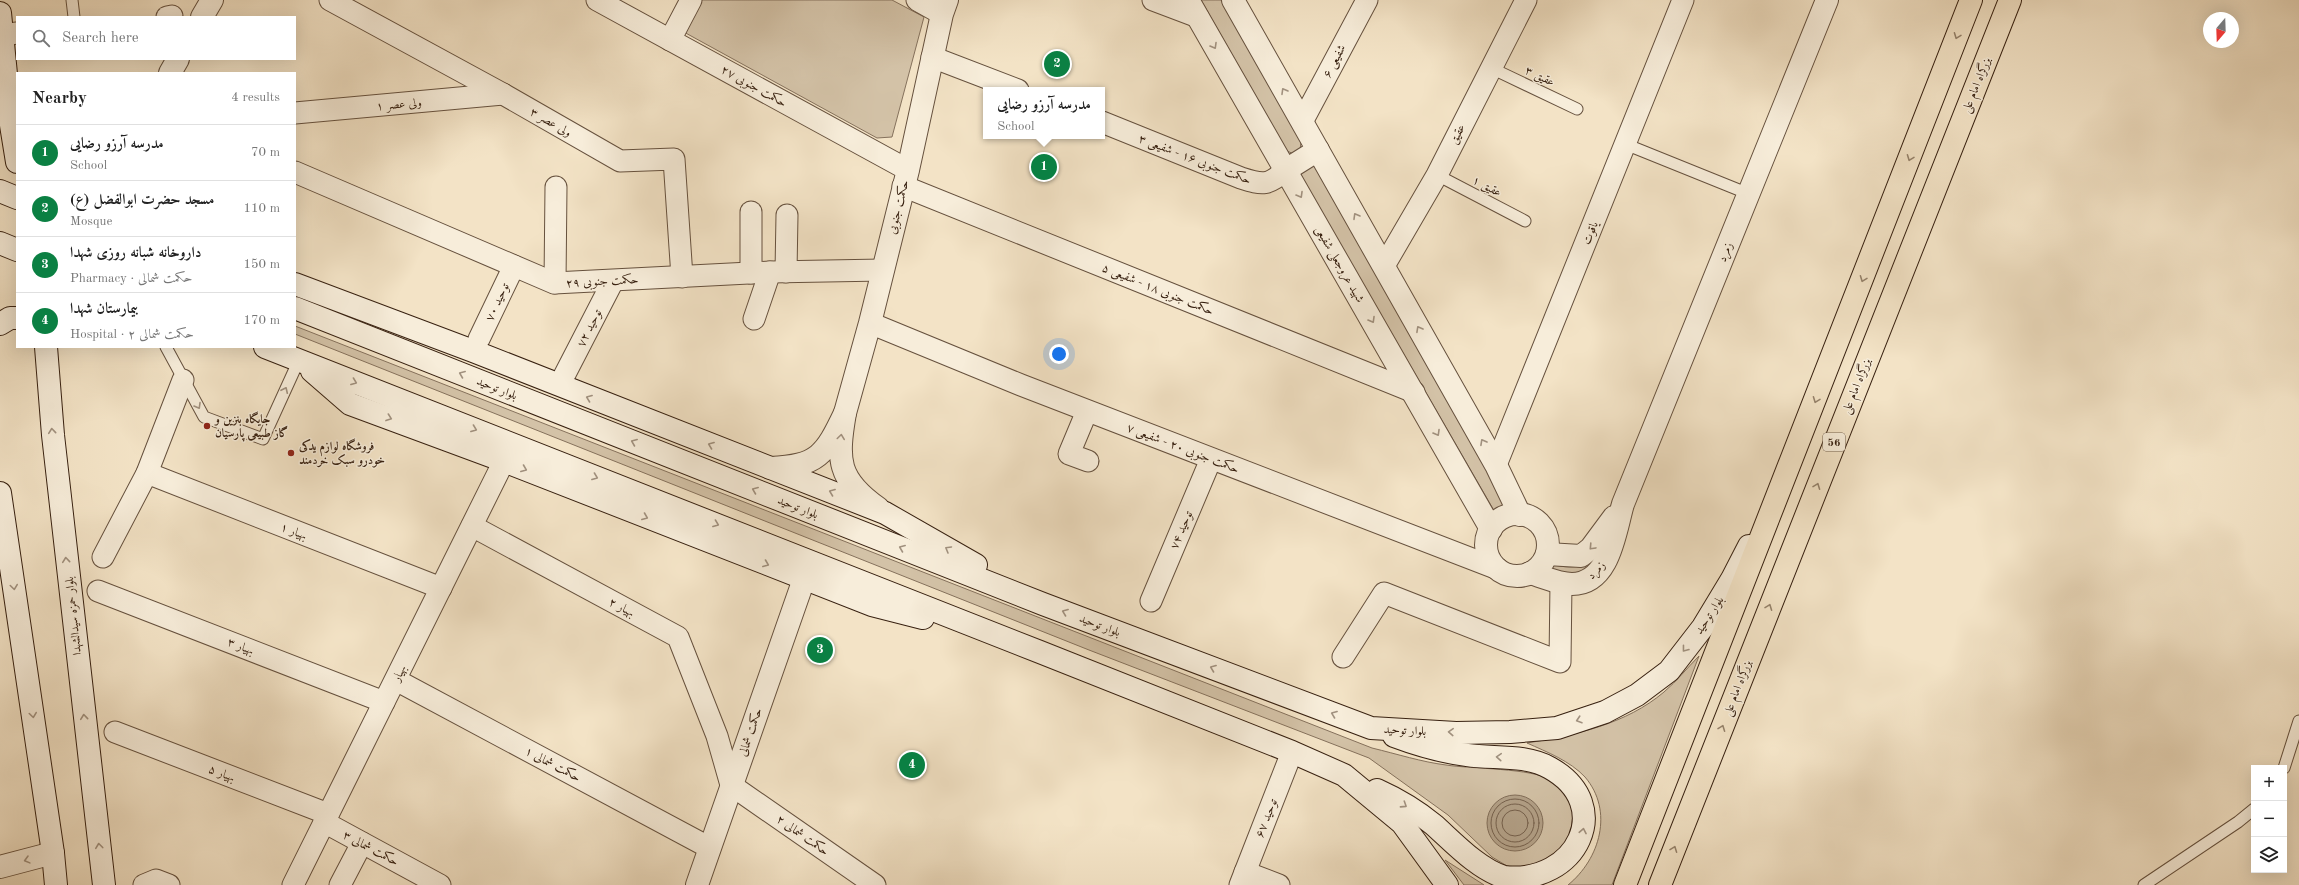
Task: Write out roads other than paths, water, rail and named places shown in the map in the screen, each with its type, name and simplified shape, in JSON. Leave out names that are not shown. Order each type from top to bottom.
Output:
[{"type":"highway","points":[[1625,885],[1799,444],[1971,0]]},
{"type":"highway","name":"بزرگراه امام علی","points":[[1660,885],[2010,0]]},
{"type":"main road","points":[[203,16],[212,0]]},
{"type":"main road","points":[[1233,0],[1496,465],[1520,514]]},
{"type":"main road","name":"زمرد","points":[[1530,573],[1561,583],[1584,582],[1603,567],[1623,504],[1828,0]]},
{"type":"main road","name":"حکمت جنوبی","points":[[845,413],[883,270],[945,7]]},
{"type":"main road","name":"شهید عروجعلی شفیعی","points":[[1193,8],[1491,529]]},
{"type":"main road","points":[[0,13],[10,34],[3,80],[14,132],[16,152]]},
{"type":"main road","points":[[171,72],[177,60]]},
{"type":"main road","points":[[1286,170],[1318,150]]},
{"type":"main road","points":[[0,191],[16,198]]},
{"type":"main road","points":[[0,243],[16,250]]},
{"type":"main road","points":[[296,284],[885,513]]},
{"type":"main road","name":"بلوار توحید","points":[[296,308],[1043,604],[1371,728],[1456,733],[1510,732],[1557,728],[1605,712],[1637,695],[1668,671],[1703,627],[1732,579],[1799,444]]},
{"type":"main road","points":[[0,324],[10,318],[16,318]]},
{"type":"main road","name":"بلوار حمزه سیدالشهدا","points":[[46,348],[54,450],[104,885]]},
{"type":"main road","points":[[268,348],[1292,752],[1392,797],[1432,824],[1460,849],[1480,864],[1502,876],[1527,880],[1550,876],[1568,862],[1580,842],[1584,823],[1580,797],[1568,781],[1550,767],[1522,759],[1468,755],[1418,745],[1371,728]]},
{"type":"main road","points":[[299,360],[350,404],[504,461],[872,605],[1020,644]]},
{"type":"main road","points":[[770,468],[791,467],[810,462],[824,453],[845,413]]},
{"type":"main road","points":[[845,413],[840,458],[846,478],[860,495],[885,513],[1043,604]]},
{"type":"main road","points":[[0,493],[53,853],[56,885]]},
{"type":"main road","name":"زمرد","points":[[1547,554],[1581,556],[1591,548],[1623,504]]},
{"type":"main road","points":[[1520,514],[1533,519],[1541,525],[1546,534],[1547,554],[1543,563],[1530,573],[1516,576],[1506,575],[1498,569],[1487,552],[1486,542],[1491,529],[1504,517],[1520,514]]},
{"type":"main road","name":"حکمت شمالی","points":[[698,885],[731,785],[804,579]]},
{"type":"main road","points":[[1344,775],[1402,823],[1447,885]]},
{"type":"main road","points":[[0,867],[53,853]]},
{"type":"street","name":"ولی عصر ۳","points":[[330,0],[503,94],[620,161],[674,159],[682,277]]},
{"type":"street","points":[[670,40],[691,0]]},
{"type":"street","points":[[917,0],[945,7]]},
{"type":"street","points":[[1153,0],[1193,8]]},
{"type":"street","name":"شفیعی ۶","points":[[1302,122],[1366,0]]},
{"type":"street","name":"عقیق","points":[[1384,266],[1437,175],[1526,0]]},
{"type":"street","name":"یاقوت","points":[[1496,465],[1683,0]]},
{"type":"street","name":"حکمت جنوبی ۲۷","points":[[599,1],[670,40],[905,178]]},
{"type":"street","points":[[932,57],[1010,87]]},
{"type":"street","points":[[448,100],[459,90],[460,84],[457,74],[449,65]]},
{"type":"street","name":"ولی عصر ۱","points":[[296,113],[503,94]]},
{"type":"street","name":"حکمت جنوبی ۱۶ - شفیعی ۳","points":[[1105,123],[1241,178],[1261,184],[1275,180],[1286,170]]},
{"type":"street","name":"حکمت جنوبی ۲۹","points":[[296,172],[555,283],[769,272],[883,270]]},
{"type":"street","name":"حکمت جنوبی ۱۸ - شفیعی ۵","points":[[905,178],[1414,392]]},
{"type":"street","points":[[555,283],[556,187]]},
{"type":"street","points":[[751,212],[769,272]]},
{"type":"street","points":[[754,319],[786,215]]},
{"type":"street","name":"توحید ۷۰","points":[[479,339],[514,266]]},
{"type":"street","name":"توحید ۷۲","points":[[564,376],[613,281]]},
{"type":"street","name":"حکمت جنوبی ۲۰ - شفیعی ۷","points":[[870,322],[1087,411],[1498,569]]},
{"type":"street","points":[[103,557],[148,473],[183,380]]},
{"type":"street","points":[[1087,411],[1069,454],[1088,461]]},
{"type":"street","name":"توحید ۷۴","points":[[1151,601],[1211,459]]},
{"type":"street","name":"بهیار","points":[[293,885],[504,461]]},
{"type":"street","name":"بهیار ۱","points":[[148,473],[441,588]]},
{"type":"street","name":"بهیار ۲","points":[[472,526],[678,637],[717,736],[731,785]]},
{"type":"street","points":[[1343,656],[1384,593],[1560,662],[1561,583]]},
{"type":"street","name":"بهیار ۳","points":[[98,591],[384,702]]},
{"type":"street","name":"حکمت شمالی ۱","points":[[396,680],[710,848]]},
{"type":"street","name":"بهیار ۵","points":[[115,732],[326,818]]},
{"type":"street","name":"توحید ۶۷","points":[[1242,878],[1292,752]]},
{"type":"street","name":"حکمت شمالی ۲","points":[[731,785],[875,885]]},
{"type":"street","name":"حکمت شمالی ۳","points":[[326,818],[362,843],[440,885]]},
{"type":"street","points":[[340,885],[362,843]]},
{"type":"street","points":[[1242,878],[1279,885]]},
{"type":"street","points":[[144,885],[156,880],[169,885]]},
{"type":"lane","points":[[72,0],[74,16]]},
{"type":"lane","name":"عقیق ۳","points":[[1491,68],[1577,108]]},
{"type":"lane","points":[[1625,144],[1749,194]]},
{"type":"lane","name":"عقیق ۱","points":[[1437,175],[1525,221]]},
{"type":"lane","points":[[167,348],[204,417],[263,439],[299,360]]},
{"type":"lane","points":[[2285,765],[2299,721]]},
{"type":"lane","points":[[2144,885],[2238,822],[2251,811]]},
{"type":"water","points":[[1515,795],[1526,797],[1535,803],[1541,812],[1543,823],[1541,834],[1535,843],[1526,849],[1515,851],[1504,849],[1495,843],[1489,834],[1487,823],[1489,812],[1495,803],[1504,797]]},
{"type":"place","name":"مسجد حضرت ابوالفضل (ع)","points":[[1057,64]]},
{"type":"place","name":"مدرسه آرزو رضایی","points":[[1044,167]]},
{"type":"place","name":"جایگاه بنزین و گاز طبیعی پارسیان","points":[[207,426]]},
{"type":"place","name":"فروشگاه لوازم یدکی خودرو سبک خردمند","points":[[291,453]]},
{"type":"place","name":"داروخانه شبانه روزی شهدا","points":[[820,650]]},
{"type":"place","name":"بیمارستان شهدا","points":[[912,765]]}]
